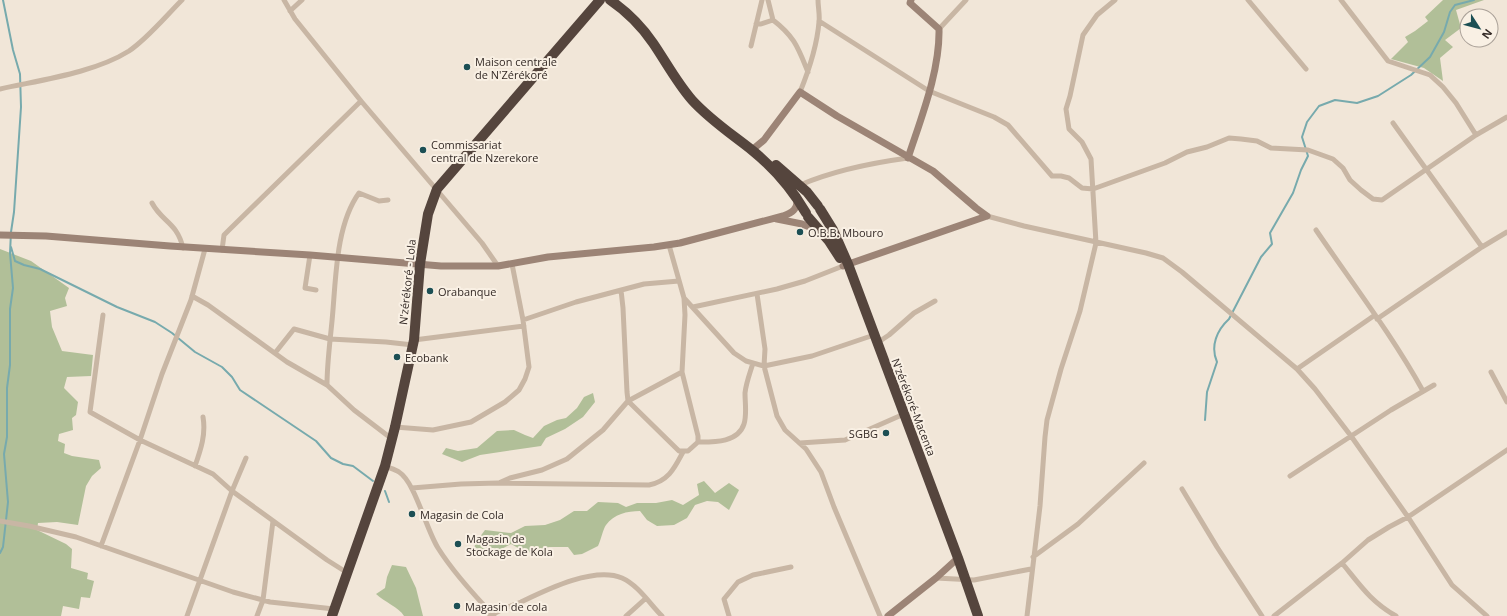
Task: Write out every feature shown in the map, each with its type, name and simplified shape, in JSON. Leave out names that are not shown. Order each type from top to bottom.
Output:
[{"type":"highway","name":"N'zérékoré - Lola","points":[[333,613],[346,572],[385,466],[395,427],[413,343],[420,264],[428,214],[436,189],[600,0]]},
{"type":"highway","points":[[610,0],[623,9],[652,42],[682,88],[694,102],[720,126],[752,150],[775,171],[795,195],[807,215],[846,265]]},
{"type":"highway","points":[[752,150],[775,164],[800,185],[819,208],[833,230],[955,560],[972,616]]},
{"type":"highway","points":[[807,215],[813,219],[817,218],[820,214],[819,208]]},
{"type":"highway","points":[[962,580],[978,616]]},
{"type":"street","points":[[0,89],[88,69],[113,60],[139,43],[182,0]]},
{"type":"street","points":[[284,0],[290,11],[361,101],[482,243],[498,266]]},
{"type":"street","points":[[290,11],[302,0]]},
{"type":"street","points":[[751,46],[762,0]]},
{"type":"street","points":[[768,0],[773,20],[789,34],[797,45],[808,72]]},
{"type":"street","points":[[752,150],[764,140],[800,92],[808,72],[816,43],[819,21],[818,0]]},
{"type":"street","points":[[939,29],[966,0]]},
{"type":"street","points":[[1027,616],[1031,569],[1040,506],[1045,436],[1061,369],[1080,311],[1096,243],[1091,159],[1082,142],[1069,129],[1066,109],[1083,35],[1097,15],[1115,0]]},
{"type":"street","points":[[1248,0],[1306,69]]},
{"type":"street","points":[[1340,0],[1388,60],[1430,75],[1443,87],[1456,103],[1476,135]]},
{"type":"street","points":[[908,1],[939,29],[940,46],[929,91],[908,158]]},
{"type":"street","points":[[756,24],[762,24],[773,20]]},
{"type":"street","points":[[819,21],[929,91],[994,117],[1008,125],[1052,176],[1069,178],[1082,188],[1093,189],[1165,163],[1186,152],[1207,147],[1229,138],[1257,141],[1271,148],[1308,150],[1333,160],[1343,168],[1350,180],[1373,199],[1382,200],[1476,135],[1507,118]]},
{"type":"street","points":[[800,92],[836,116],[933,171],[987,216],[1096,243],[1146,253],[1163,258],[1182,272],[1297,369],[1315,389],[1351,436],[1408,517],[1452,585],[1487,616]]},
{"type":"street","points":[[222,250],[224,235],[361,101]]},
{"type":"street","points":[[1393,123],[1482,247]]},
{"type":"street","points":[[800,185],[843,170],[871,163],[908,158]]},
{"type":"street","points":[[327,385],[335,285],[338,258],[345,222],[355,198],[359,193],[379,200],[388,200]]},
{"type":"street","points":[[2,235],[46,236],[184,248],[441,266],[498,266],[548,257],[680,243],[775,219],[793,211],[797,203],[795,195]]},
{"type":"street","points":[[152,203],[156,210],[177,230],[184,248]]},
{"type":"street","points":[[693,307],[758,294],[805,281],[846,265],[987,216]]},
{"type":"street","points":[[775,219],[802,224],[822,233]]},
{"type":"street","points":[[1316,230],[1409,365],[1423,391]]},
{"type":"street","points":[[1297,369],[1507,232]]},
{"type":"street","points":[[669,245],[684,298],[685,315],[682,372],[698,436],[698,442]]},
{"type":"street","points":[[101,546],[192,296],[205,249]]},
{"type":"street","points":[[310,256],[305,288],[316,290]]},
{"type":"street","points":[[395,427],[433,430],[471,422],[505,402],[519,390],[526,379],[529,367],[524,326],[512,264]]},
{"type":"street","points":[[523,320],[576,302],[644,284],[679,281]]},
{"type":"street","points":[[621,290],[624,308],[628,401],[679,451],[688,451],[698,442],[729,439],[736,436],[741,431],[745,417],[745,391],[753,363]]},
{"type":"street","points":[[758,294],[765,349],[764,366],[777,416],[785,430],[806,448],[821,472],[834,507],[880,616]]},
{"type":"street","points":[[192,296],[208,305],[302,372],[327,385],[354,410],[392,439]]},
{"type":"street","points":[[684,298],[734,353],[746,361],[764,366],[812,356],[873,338],[889,335],[914,313],[935,301]]},
{"type":"street","points":[[103,315],[90,412],[140,440],[214,474],[232,491],[346,572]]},
{"type":"street","points":[[275,353],[294,329],[330,339],[413,343],[524,326]]},
{"type":"street","points":[[498,483],[510,478],[542,470],[566,459],[604,430],[628,401],[682,372]]},
{"type":"street","points":[[1491,372],[1507,402]]},
{"type":"street","points":[[1290,476],[1351,436],[1434,385]]},
{"type":"street","points":[[800,443],[845,440],[901,415]]},
{"type":"street","points":[[195,466],[202,445],[205,428],[203,417]]},
{"type":"street","points":[[1274,616],[1342,563],[1368,540],[1408,517],[1507,450]]},
{"type":"street","points":[[412,488],[498,483],[649,485],[661,482],[667,478],[683,452]]},
{"type":"street","points":[[187,616],[232,491],[246,458]]},
{"type":"street","points":[[1033,557],[1078,524],[1144,463]]},
{"type":"street","points":[[385,466],[400,472],[412,488],[428,530],[438,548],[459,576],[492,615],[571,580],[592,576],[607,576],[622,578],[635,587],[662,616]]},
{"type":"street","points":[[1182,489],[1217,547],[1262,616]]},
{"type":"street","points":[[0,521],[76,537],[233,592],[263,600],[333,613]]},
{"type":"street","points":[[258,616],[263,600],[273,521]]},
{"type":"street","points":[[888,616],[936,578],[955,560]]},
{"type":"street","points":[[1342,563],[1370,598],[1385,610],[1396,616]]},
{"type":"street","points":[[729,616],[724,600],[738,582],[753,575],[791,567]]},
{"type":"street","points":[[936,578],[983,580],[1031,569]]},
{"type":"street","points":[[626,616],[645,599]]},
{"type":"green space","points":[[1443,0],[1484,0],[1456,10],[1459,21],[1459,30],[1445,40],[1453,47],[1440,58],[1443,81],[1424,68],[1391,59],[1408,42],[1405,37],[1428,21],[1425,17]]},
{"type":"green space","points":[[0,249],[31,261],[69,288],[65,298],[67,306],[50,311],[52,327],[62,351],[93,355],[91,376],[67,377],[64,388],[78,402],[76,415],[72,418],[73,430],[59,434],[58,441],[65,444],[64,453],[72,456],[99,460],[101,468],[92,476],[86,486],[78,525],[57,522],[38,523],[37,530],[66,544],[72,549],[71,568],[88,573],[87,579],[94,581],[90,598],[81,597],[79,609],[63,606],[61,616],[0,616]]},
{"type":"green space","points":[[593,393],[595,402],[583,417],[565,429],[546,438],[541,446],[480,455],[462,462],[442,454],[446,448],[458,451],[477,448],[497,431],[514,430],[533,438],[544,426],[566,418],[577,408],[584,397]]},
{"type":"green space","points":[[704,481],[715,493],[729,483],[739,490],[729,510],[718,502],[707,501],[695,505],[687,518],[674,525],[657,526],[647,520],[640,511],[621,514],[613,518],[606,525],[598,546],[582,554],[574,555],[568,547],[549,547],[527,553],[511,544],[494,553],[478,554],[474,548],[476,542],[485,530],[511,533],[525,526],[545,525],[560,520],[574,511],[587,511],[598,502],[618,503],[626,507],[637,503],[656,503],[672,500],[683,505],[699,495],[697,484]]},
{"type":"green space","points":[[392,565],[406,567],[416,588],[423,616],[404,616],[399,610],[376,594],[385,588],[387,577]]},
{"type":"waterway","points":[[0,553],[3,547],[8,502],[4,454],[7,437],[7,388],[10,365],[10,309],[13,288],[10,253],[21,107],[20,74],[13,50],[3,0]]},
{"type":"waterway","points":[[1205,420],[1207,392],[1217,362],[1214,350],[1218,333],[1229,319],[1261,257],[1272,244],[1270,233],[1293,193],[1301,170],[1308,156],[1302,137],[1307,122],[1319,106],[1335,100],[1357,103],[1378,96],[1411,75],[1430,57],[1444,32],[1450,12],[1455,5],[1474,0]]},
{"type":"waterway","points":[[11,247],[15,261],[40,269],[117,307],[155,322],[172,333],[195,352],[222,367],[232,377],[240,390],[316,441],[331,458],[343,464],[353,466],[373,481]]},
{"type":"waterway","points":[[385,491],[389,502]]},
{"type":"place","name":"Maison centrale de N'Zérékoré","points":[[467,67]]},
{"type":"place","name":"Commissariat central de Nzerekore","points":[[423,150]]},
{"type":"place","name":"O.B.B. Mbouro","points":[[800,232]]},
{"type":"place","name":"Orabanque","points":[[430,291]]},
{"type":"place","name":"Ecobank","points":[[397,357]]},
{"type":"place","name":"SGBG","points":[[886,433]]},
{"type":"place","name":"Magasin de Cola","points":[[412,514]]},
{"type":"place","name":"Magasin de Stockage de Kola","points":[[458,544]]},
{"type":"place","name":"Magasin de cola","points":[[457,606]]}]
